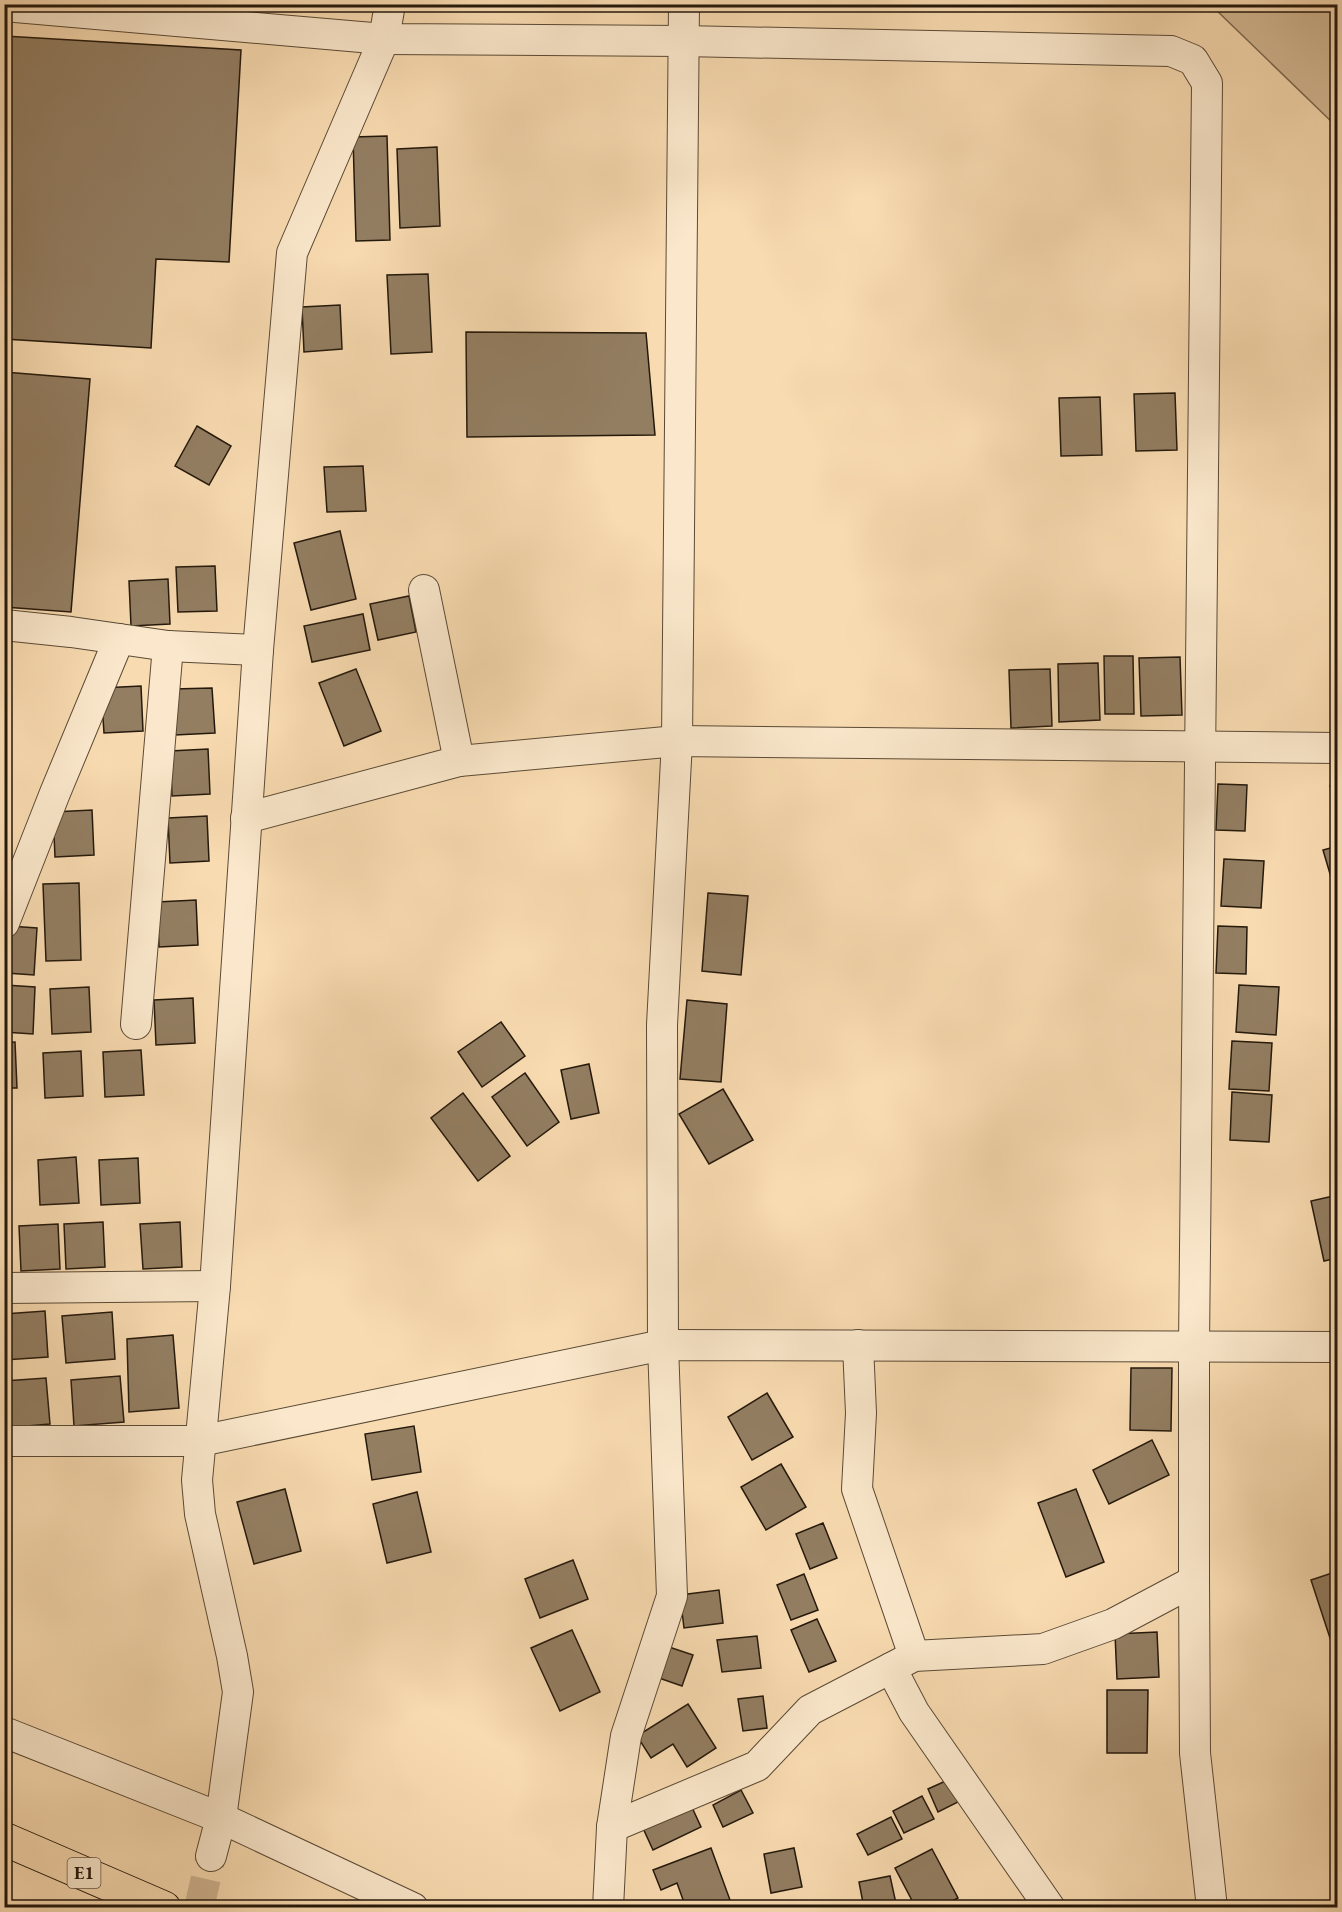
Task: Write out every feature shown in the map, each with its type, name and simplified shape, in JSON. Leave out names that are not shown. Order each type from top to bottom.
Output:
[{"type":"highway","name":"E1","points":[[4,1839],[164,1908]]},
{"type":"street","points":[[211,1856],[220,1818],[238,1692],[200,1514],[197,1480],[215,1286],[258,650],[292,253],[384,39],[390,4]]},
{"type":"street","points":[[608,1908],[612,1827],[626,1736],[672,1596],[663,1345],[662,1024],[677,741],[684,4]]},
{"type":"street","points":[[4,6],[384,39],[683,41],[1171,51],[1193,60],[1206,83],[1194,1346],[1195,1754],[1212,1908]]},
{"type":"street","points":[[424,590],[459,761]]},
{"type":"street","points":[[4,625],[168,646],[258,650]]},
{"type":"street","points":[[4,923],[119,639]]},
{"type":"street","points":[[136,1024],[168,646]]},
{"type":"street","points":[[246,818],[459,761],[677,741],[1338,748]]},
{"type":"street","points":[[4,1288],[215,1286]]},
{"type":"street","points":[[4,1441],[200,1441],[663,1345],[1338,1347]]},
{"type":"street","points":[[858,1345],[861,1413],[857,1490],[914,1712],[1050,1908]]},
{"type":"street","points":[[612,1827],[757,1766],[810,1710],[902,1662],[1043,1649],[1113,1624],[1194,1581]]},
{"type":"street","points":[[4,1732],[220,1818],[413,1908]]},
{"type":"shaded area","points":[[1211,5],[1337,5],[1337,127]]},
{"type":"building","points":[[251,4],[327,4],[327,9]]},
{"type":"building","points":[[4,36],[241,50],[229,262],[156,259],[151,348],[4,339]]},
{"type":"building","points":[[387,136],[390,240],[356,241],[353,137]]},
{"type":"building","points":[[437,147],[440,226],[400,228],[397,149]]},
{"type":"building","points":[[428,274],[432,352],[391,354],[387,275]]},
{"type":"building","points":[[340,305],[342,349],[304,352],[302,307]]},
{"type":"building","points":[[466,332],[646,333],[655,435],[467,437]]},
{"type":"building","points":[[4,372],[90,379],[71,612],[4,607]]},
{"type":"building","points":[[1175,393],[1177,450],[1136,451],[1134,394]]},
{"type":"building","points":[[1100,397],[1102,455],[1061,456],[1059,398]]},
{"type":"building","points":[[197,426],[231,446],[209,485],[175,466]]},
{"type":"building","points":[[363,466],[366,511],[327,512],[324,467]]},
{"type":"building","points":[[340,531],[356,599],[311,610],[294,543]]},
{"type":"building","points":[[215,566],[217,611],[178,612],[176,567]]},
{"type":"building","points":[[168,579],[170,624],[131,626],[129,581]]},
{"type":"building","points":[[409,596],[416,632],[378,640],[370,604]]},
{"type":"building","points":[[363,614],[370,650],[312,662],[304,626]]},
{"type":"building","points":[[1104,656],[1133,656],[1134,714],[1105,714]]},
{"type":"building","points":[[1180,657],[1182,715],[1141,716],[1139,658]]},
{"type":"building","points":[[1098,663],[1100,720],[1059,722],[1058,664]]},
{"type":"building","points":[[356,669],[381,731],[344,746],[319,683]]},
{"type":"building","points":[[1050,669],[1052,726],[1011,728],[1009,670]]},
{"type":"building","points":[[141,686],[143,731],[104,733],[101,688]]},
{"type":"building","points":[[212,688],[215,733],[175,735],[173,689]]},
{"type":"building","points":[[208,749],[210,794],[172,796],[170,751]]},
{"type":"building","points":[[1338,783],[1338,806],[1330,786]]},
{"type":"building","points":[[1218,784],[1247,785],[1245,831],[1216,830]]},
{"type":"building","points":[[92,810],[94,855],[55,857],[53,812]]},
{"type":"building","points":[[207,816],[209,861],[170,863],[168,818]]},
{"type":"building","points":[[1338,846],[1338,901],[1323,850]]},
{"type":"building","points":[[1224,859],[1264,861],[1261,908],[1221,906]]},
{"type":"building","points":[[79,883],[81,960],[46,961],[43,884]]},
{"type":"building","points":[[708,893],[748,896],[741,975],[702,971]]},
{"type":"building","points":[[196,900],[198,945],[159,947],[157,902]]},
{"type":"building","points":[[9,926],[37,928],[34,975],[6,973]]},
{"type":"building","points":[[1218,926],[1247,927],[1246,974],[1216,973]]},
{"type":"building","points":[[5,985],[35,987],[33,1034],[4,1032]]},
{"type":"building","points":[[1239,985],[1279,987],[1276,1035],[1236,1032]]},
{"type":"building","points":[[89,987],[91,1032],[52,1034],[50,989]]},
{"type":"building","points":[[193,998],[195,1043],[156,1045],[154,1000]]},
{"type":"building","points":[[687,1000],[727,1004],[721,1082],[680,1079]]},
{"type":"building","points":[[501,1022],[525,1056],[482,1087],[458,1052]]},
{"type":"building","points":[[1232,1041],[1272,1043],[1269,1091],[1229,1089]]},
{"type":"building","points":[[15,1042],[17,1088],[4,1088],[4,1043]]},
{"type":"building","points":[[141,1050],[144,1095],[105,1097],[103,1052]]},
{"type":"building","points":[[81,1051],[83,1096],[45,1098],[43,1053]]},
{"type":"building","points":[[589,1064],[599,1113],[571,1119],[561,1070]]},
{"type":"building","points":[[525,1073],[559,1122],[527,1146],[492,1097]]},
{"type":"building","points":[[723,1089],[753,1140],[709,1164],[679,1114]]},
{"type":"building","points":[[1232,1092],[1272,1095],[1269,1142],[1230,1140]]},
{"type":"building","points":[[463,1093],[510,1156],[478,1181],[431,1118]]},
{"type":"building","points":[[76,1157],[79,1203],[40,1205],[38,1160]]},
{"type":"building","points":[[138,1158],[140,1203],[101,1205],[99,1160]]},
{"type":"building","points":[[1338,1195],[1338,1258],[1324,1261],[1311,1201]]},
{"type":"building","points":[[103,1222],[105,1267],[66,1269],[64,1224]]},
{"type":"building","points":[[180,1222],[182,1267],[143,1269],[140,1224]]},
{"type":"building","points":[[58,1224],[60,1269],[21,1271],[19,1226]]},
{"type":"building","points":[[4,1231],[7,1231],[9,1276],[4,1276]]},
{"type":"building","points":[[45,1311],[48,1357],[4,1360],[4,1314]]},
{"type":"building","points":[[112,1312],[115,1359],[66,1363],[62,1316]]},
{"type":"building","points":[[173,1335],[179,1408],[129,1412],[127,1339]]},
{"type":"building","points":[[1131,1368],[1172,1368],[1171,1431],[1130,1430]]},
{"type":"building","points":[[120,1376],[124,1422],[74,1426],[71,1380]]},
{"type":"building","points":[[46,1378],[50,1424],[4,1428],[4,1381]]},
{"type":"building","points":[[767,1393],[793,1437],[752,1460],[728,1417]]},
{"type":"building","points":[[414,1426],[421,1472],[372,1480],[365,1434]]},
{"type":"building","points":[[1152,1440],[1169,1475],[1109,1504],[1093,1470]]},
{"type":"building","points":[[781,1464],[806,1507],[766,1530],[741,1487]]},
{"type":"building","points":[[285,1489],[301,1551],[254,1564],[237,1502]]},
{"type":"building","points":[[1076,1489],[1104,1562],[1066,1577],[1038,1503]]},
{"type":"building","points":[[417,1492],[431,1552],[387,1563],[373,1504]]},
{"type":"building","points":[[823,1523],[837,1558],[810,1569],[796,1534]]},
{"type":"building","points":[[573,1560],[588,1599],[540,1618],[525,1579]]},
{"type":"building","points":[[1338,1571],[1338,1639],[1331,1641],[1311,1580]]},
{"type":"building","points":[[804,1574],[818,1610],[791,1620],[777,1585]]},
{"type":"building","points":[[719,1590],[723,1623],[684,1628],[680,1595]]},
{"type":"building","points":[[817,1619],[836,1661],[809,1672],[791,1630]]},
{"type":"building","points":[[572,1630],[600,1692],[560,1711],[531,1648]]},
{"type":"building","points":[[1157,1632],[1159,1677],[1117,1679],[1115,1634]]},
{"type":"building","points":[[757,1636],[761,1668],[722,1672],[717,1640]]},
{"type":"building","points":[[669,1647],[693,1655],[682,1686],[659,1678]]},
{"type":"building","points":[[1107,1690],[1148,1690],[1147,1753],[1107,1753]]},
{"type":"building","points":[[763,1696],[767,1728],[743,1731],[738,1699]]},
{"type":"building","points":[[688,1704],[716,1748],[687,1767],[673,1744],[651,1758],[637,1736]]},
{"type":"building","points":[[950,1779],[960,1801],[938,1812],[928,1789]]},
{"type":"building","points":[[741,1790],[753,1813],[723,1827],[713,1805]]},
{"type":"building","points":[[922,1796],[934,1819],[904,1833],[893,1811]]},
{"type":"building","points":[[690,1803],[701,1827],[653,1850],[642,1826]]},
{"type":"building","points":[[891,1817],[902,1839],[868,1855],[857,1834]]},
{"type":"building","points":[[711,1848],[730,1900],[713,1908],[686,1908],[677,1883],[661,1890],[653,1870]]},
{"type":"building","points":[[794,1848],[802,1887],[771,1893],[764,1854]]},
{"type":"building","points":[[932,1849],[958,1898],[940,1908],[916,1908],[895,1868]]},
{"type":"building","points":[[890,1876],[897,1908],[864,1908],[859,1882]]},
{"type":"building","points":[[820,1901],[821,1908],[795,1908],[795,1906]]},
{"type":"tunnel","points":[[199,1908],[211,1856]]}]
